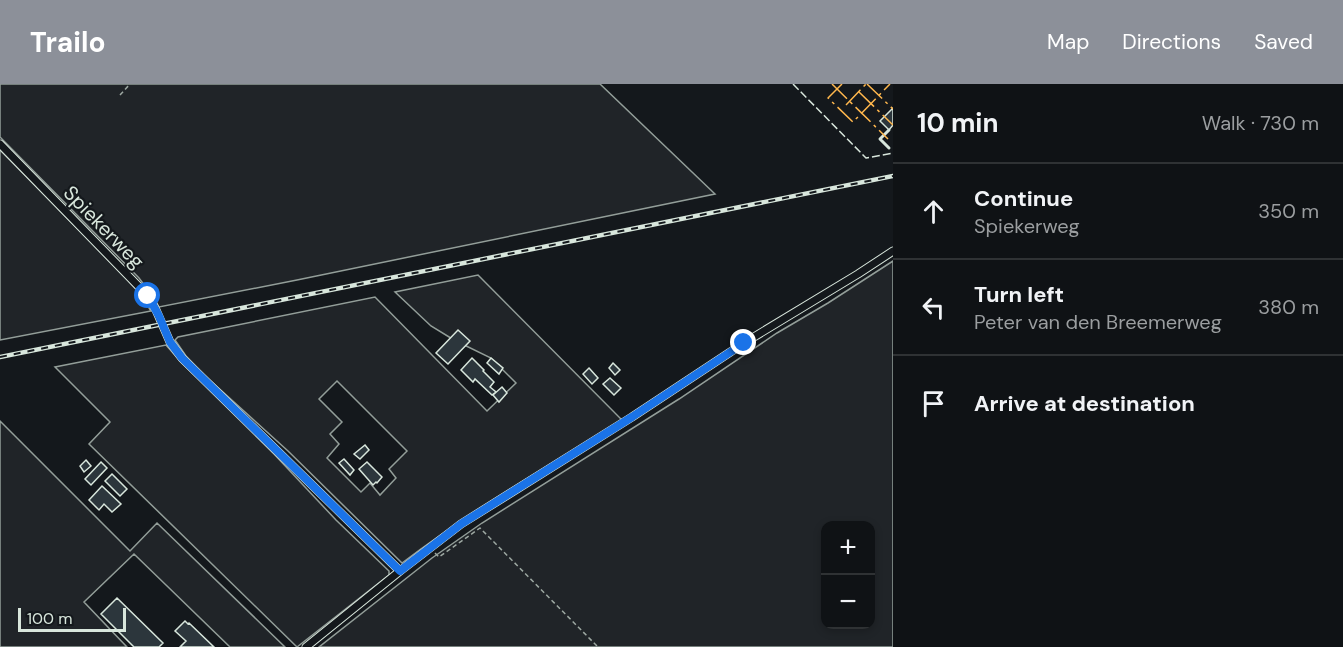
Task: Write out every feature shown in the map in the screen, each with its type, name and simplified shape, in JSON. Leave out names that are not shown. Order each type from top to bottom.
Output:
[{"type":"street","name":"Spiekerweg","points":[[0,144],[148,296],[170,342],[182,358],[400,571]]},
{"type":"street","points":[[306,647],[461,524],[632,417],[744,343],[893,251]]},
{"type":"path","points":[[120,95],[130,84]]},
{"type":"path","points":[[435,553],[439,557],[480,528],[598,647]]},
{"type":"shaded area","points":[[0,84],[600,84],[715,194],[159,307],[139,278],[0,137]]},
{"type":"shaded area","points":[[0,150],[137,289],[151,311],[0,340]]},
{"type":"shaded area","points":[[893,261],[893,647],[319,647],[432,558],[482,523],[679,399],[777,333]]},
{"type":"shaded area","points":[[478,275],[622,420],[538,471],[402,563],[288,451],[202,373],[175,340],[178,337],[375,297],[487,411],[516,383],[491,358],[431,326],[395,292]],"holes":[[[337,381],[407,451],[389,469],[396,478],[380,495],[370,483],[361,492],[327,458],[339,444],[330,434],[342,422],[319,399]]]},
{"type":"shaded area","points":[[166,345],[336,520],[389,571],[389,575],[297,647],[89,444],[110,422],[55,367]]},
{"type":"shaded area","points":[[0,421],[130,551],[157,523],[285,647],[230,647],[134,554],[84,602],[127,647],[0,647]]},
{"type":"building","points":[[893,108],[893,125],[889,130],[880,121]]},
{"type":"building","points":[[458,330],[470,341],[448,364],[436,353]]},
{"type":"building","points":[[472,358],[494,382],[490,387],[496,392],[492,395],[475,379],[473,382],[461,370]]},
{"type":"building","points":[[491,358],[503,368],[499,374],[487,363]]},
{"type":"building","points":[[613,363],[620,370],[615,375],[609,368]]},
{"type":"building","points":[[589,368],[598,378],[592,384],[583,374]]},
{"type":"building","points":[[610,378],[621,388],[614,395],[603,384]]},
{"type":"building","points":[[502,387],[507,393],[499,402],[493,395]]},
{"type":"building","points":[[365,445],[369,450],[360,459],[354,454]]},
{"type":"building","points":[[344,459],[354,470],[350,475],[339,463]]},
{"type":"building","points":[[86,460],[91,466],[84,472],[80,466]]},
{"type":"building","points":[[101,462],[107,468],[91,485],[85,479]]},
{"type":"building","points":[[367,462],[382,477],[373,485],[359,469]]},
{"type":"building","points":[[112,474],[127,489],[120,496],[105,481]]},
{"type":"building","points":[[102,486],[121,504],[112,512],[104,504],[99,510],[89,500]]},
{"type":"building","points":[[117,598],[163,643],[159,647],[134,647],[101,614]]},
{"type":"building","points":[[185,621],[214,647],[180,647],[186,641],[175,631]]},
{"type":"railway","points":[[0,357],[893,176]]},
{"type":"fence","points":[[793,84],[866,158],[893,153]]},
{"type":"wall","points":[[889,130],[880,139],[889,148]]},
{"type":"power","points":[[832,84],[888,139]]},
{"type":"power","points":[[842,84],[828,98],[853,122],[890,84]]},
{"type":"power","points":[[846,105],[866,84]]},
{"type":"power","points":[[867,84],[893,109]]},
{"type":"power","points":[[859,92],[893,125]]},
{"type":"route","points":[[148,296],[170,342],[182,358],[400,571],[461,524],[632,417],[744,343]]}]
